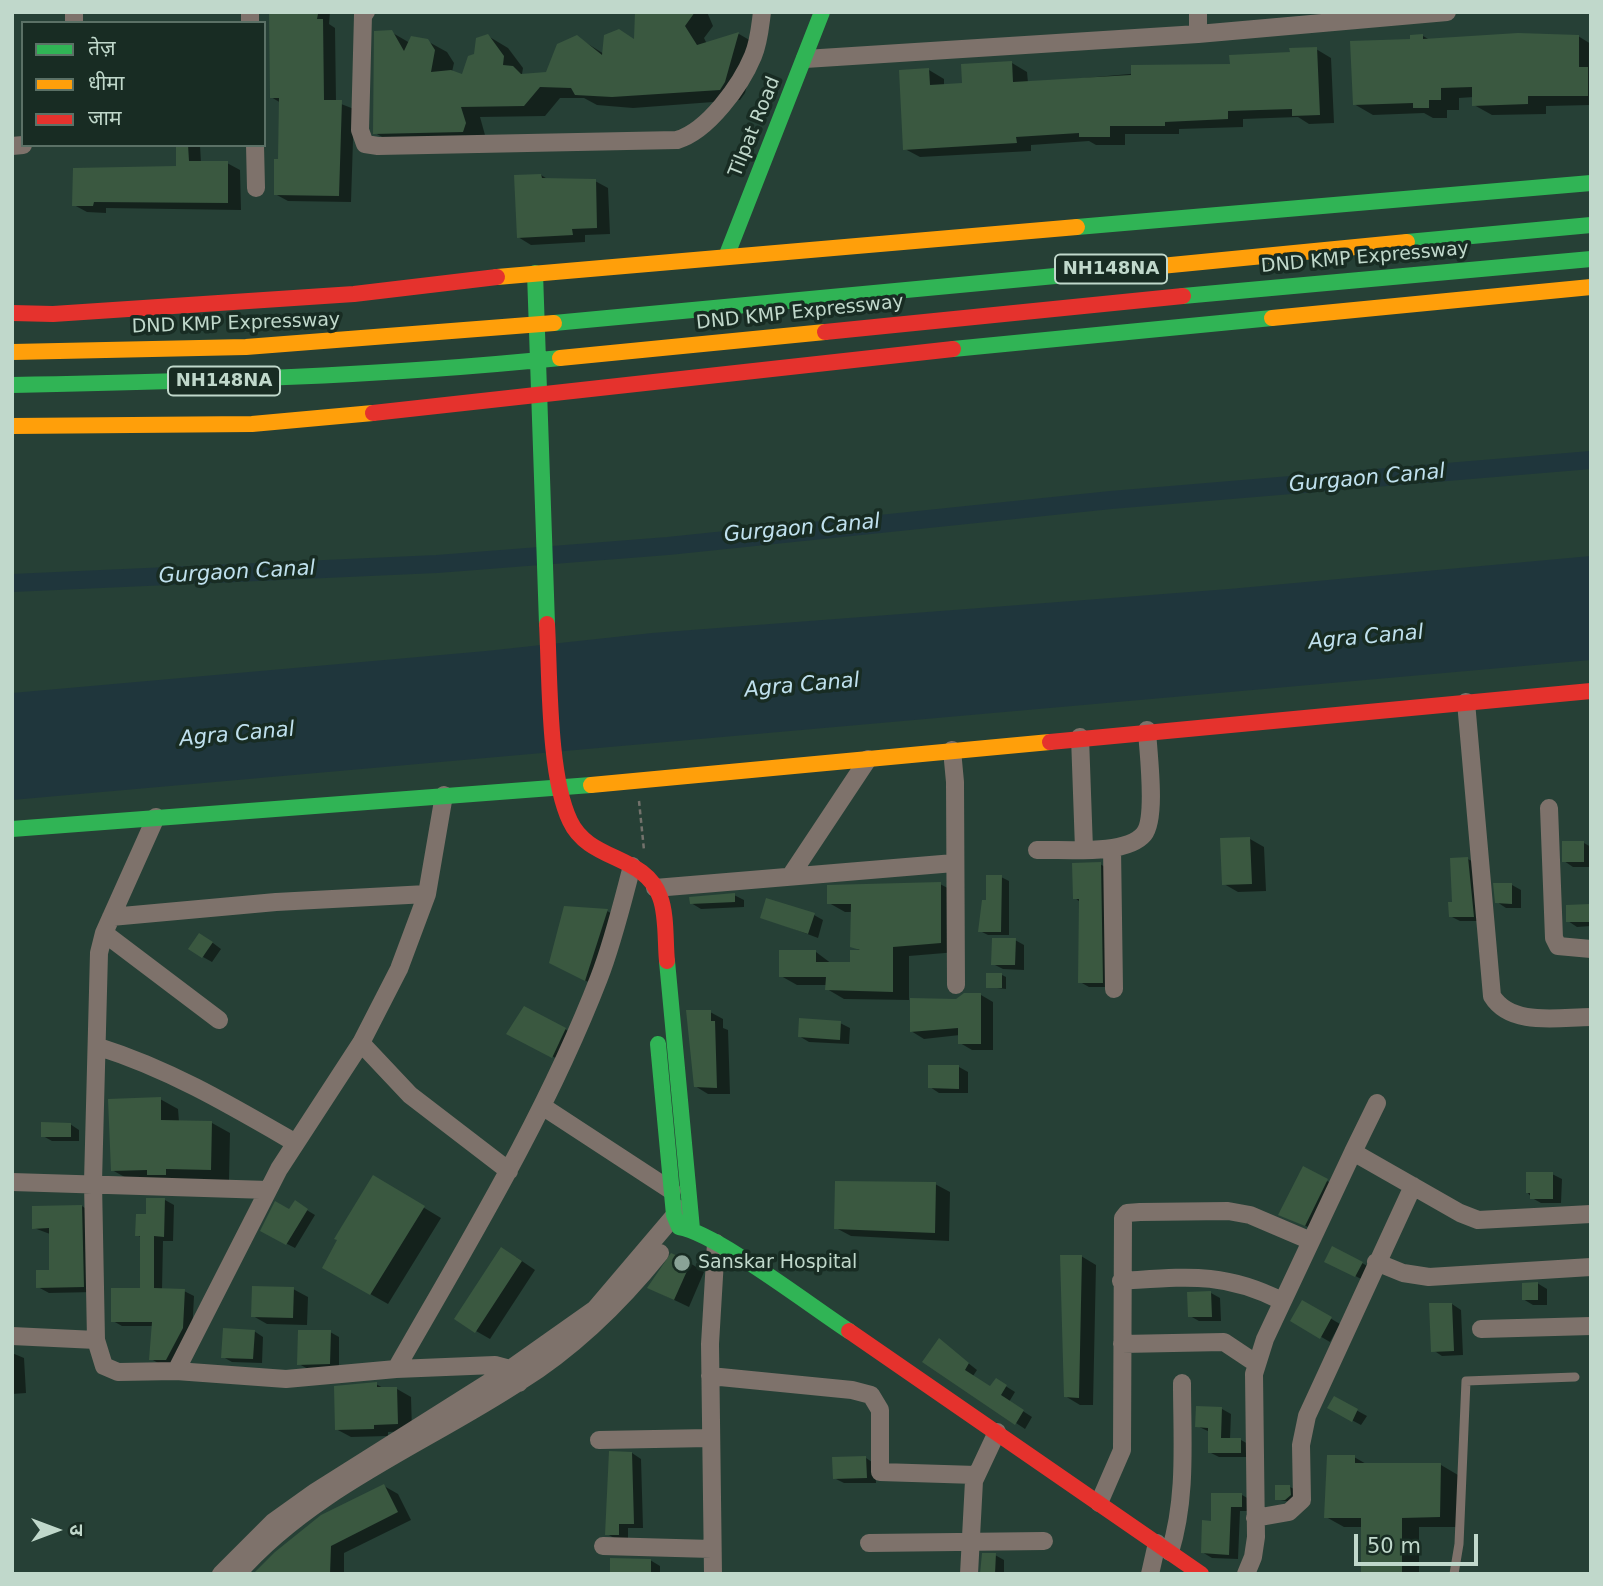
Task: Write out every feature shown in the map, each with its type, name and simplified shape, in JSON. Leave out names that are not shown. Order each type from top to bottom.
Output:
[{"type":"main road","name":"Tilpat Road","points":[[726,257],[822,12]]},
{"type":"main road","points":[[12,313],[53,314],[354,294],[535,273],[1591,183]]},
{"type":"main road","name":"DND KMP Expressway","points":[[12,352],[246,346],[430,335],[1591,225]]},
{"type":"main road","name":"DND KMP Expressway","points":[[12,385],[253,380],[435,371],[1312,283],[1591,259]]},
{"type":"main road","points":[[535,273],[544,584],[558,789],[570,822],[583,841],[591,848],[646,877],[661,898],[685,1217]]},
{"type":"main road","points":[[12,426],[252,424],[538,396],[946,350],[1591,287]]},
{"type":"main road","points":[[12,829],[558,789],[1147,730],[1591,691]]},
{"type":"main road","points":[[646,877],[646,906]]},
{"type":"main road","points":[[650,946],[672,1191],[685,1217],[716,1243],[997,1432],[1201,1574]]},
{"type":"street","points":[[366,12],[363,15],[360,130],[365,144],[378,146],[677,140],[690,136],[710,119],[752,60],[762,12]]},
{"type":"street","points":[[1198,12],[1198,33]]},
{"type":"street","points":[[805,59],[1198,33],[1447,12]]},
{"type":"street","points":[[254,147],[256,188]]},
{"type":"street","points":[[1466,702],[1492,996],[1499,1007],[1522,1017],[1591,1017]]},
{"type":"street","points":[[1037,850],[1112,848],[1133,842],[1143,835],[1148,826],[1147,730]]},
{"type":"street","points":[[1080,737],[1084,849]]},
{"type":"street","points":[[952,750],[955,782],[957,985]]},
{"type":"street","points":[[791,874],[868,759]]},
{"type":"street","points":[[177,1371],[294,1142],[361,1042],[400,969],[426,894],[444,796]]},
{"type":"street","points":[[1549,808],[1554,938],[1558,946],[1591,949]]},
{"type":"street","points":[[156,817],[108,925],[98,974],[99,1047],[93,1182],[96,1340],[101,1361],[108,1369],[286,1379],[396,1369],[495,1365],[514,1376]]},
{"type":"street","points":[[1112,848],[1114,989]]},
{"type":"street","points":[[396,1369],[509,1171],[542,1106],[646,877],[791,874],[954,863]]},
{"type":"street","points":[[108,925],[275,902],[426,894]]},
{"type":"street","points":[[108,925],[219,1020]]},
{"type":"street","points":[[361,1042],[410,1095],[509,1171]]},
{"type":"street","points":[[99,1047],[145,1062],[184,1079],[294,1142]]},
{"type":"street","points":[[1246,1574],[1253,1557],[1253,1391],[1257,1364],[1282,1301],[1377,1102]]},
{"type":"street","points":[[542,1106],[672,1191]]},
{"type":"street","points":[[1353,1152],[1478,1220],[1591,1214]]},
{"type":"street","points":[[12,1182],[93,1182],[268,1190]]},
{"type":"street","points":[[1255,1518],[1289,1511],[1302,1500],[1301,1445],[1307,1416],[1413,1186]]},
{"type":"street","points":[[1099,1503],[1122,1450],[1121,1281],[1123,1218],[1127,1213],[1228,1211],[1250,1215],[1311,1241]]},
{"type":"street","points":[[237,1574],[273,1539],[320,1503],[600,1321],[685,1217]]},
{"type":"street","points":[[713,1574],[710,1376],[716,1243]]},
{"type":"street","points":[[1376,1262],[1414,1276],[1429,1277],[1591,1267]]},
{"type":"street","points":[[1121,1281],[1212,1277],[1254,1287],[1282,1301]]},
{"type":"street","points":[[1481,1329],[1591,1326]]},
{"type":"street","points":[[12,1336],[96,1340]]},
{"type":"street","points":[[1122,1345],[1224,1342],[1257,1364]]},
{"type":"street","points":[[221,1574],[273,1522],[315,1492],[514,1376]]},
{"type":"street","points":[[710,1376],[852,1390],[871,1395],[880,1410],[880,1472],[976,1475]]},
{"type":"street","points":[[1150,1574],[1180,1521],[1182,1383]]},
{"type":"street","points":[[969,1574],[971,1496],[976,1475],[997,1432]]},
{"type":"street","points":[[599,1440],[710,1438]]},
{"type":"street","points":[[869,1543],[1044,1541]]},
{"type":"street","points":[[603,1546],[712,1549]]},
{"type":"lane","points":[[1454,1574],[1459,1544],[1466,1381],[1575,1377]]},
{"type":"path","points":[[637,781],[646,877]]},
{"type":"water","name":"Agra Canal","points":[[1591,556],[1591,660],[12,800],[12,693],[486,651],[652,633],[1229,589]]},
{"type":"building","points":[[269,12],[318,14],[317,19],[323,19],[324,100],[342,100],[339,196],[274,195],[274,159],[278,159],[279,98],[270,98]]},
{"type":"building","points":[[635,12],[695,12],[685,26],[697,45],[739,32],[725,82],[720,90],[612,97],[575,95],[571,88],[540,87],[524,106],[461,107],[466,123],[463,132],[373,134],[374,31],[392,30],[404,51],[411,36],[428,39],[435,50],[431,72],[451,70],[462,74],[468,56],[474,54],[476,38],[488,34],[504,56],[503,65],[513,66],[521,74],[546,72],[557,44],[577,35],[602,55],[604,35],[619,29],[634,39]]},
{"type":"building","points":[[1518,33],[1579,35],[1579,67],[1588,67],[1588,96],[1528,96],[1528,104],[1472,106],[1472,87],[1441,88],[1441,100],[1429,100],[1429,108],[1413,108],[1413,103],[1353,105],[1350,41],[1410,39],[1410,35],[1423,34],[1423,39]]},
{"type":"building","points":[[1317,47],[1320,115],[1292,116],[1292,109],[1228,111],[1228,119],[1165,122],[1165,126],[1110,126],[1110,137],[1079,137],[1079,133],[1016,137],[1017,143],[903,150],[899,70],[929,68],[930,85],[962,83],[961,64],[1012,61],[1013,82],[1131,75],[1131,65],[1230,64],[1229,55],[1290,52],[1289,48]]},
{"type":"building","points":[[176,147],[188,147],[189,161],[228,161],[228,203],[94,202],[93,206],[72,206],[73,168],[176,166]]},
{"type":"building","points":[[541,174],[542,178],[596,179],[597,228],[572,229],[573,235],[517,238],[514,175]]},
{"type":"building","points":[[1250,837],[1252,884],[1222,885],[1220,838]]},
{"type":"building","points":[[1562,841],[1584,841],[1584,862],[1562,862]]},
{"type":"building","points":[[1468,857],[1474,917],[1449,917],[1448,902],[1452,902],[1450,858]]},
{"type":"building","points":[[1101,862],[1103,983],[1078,983],[1079,899],[1073,899],[1072,863]]},
{"type":"building","points":[[986,875],[1002,875],[1001,932],[978,932],[982,900],[986,900]]},
{"type":"building","points":[[941,882],[941,943],[893,947],[893,992],[825,990],[826,977],[779,977],[779,950],[816,950],[816,962],[850,962],[850,950],[860,950],[850,947],[851,904],[827,904],[827,885]]},
{"type":"building","points":[[1493,883],[1512,883],[1512,904],[1495,903]]},
{"type":"building","points":[[735,893],[735,902],[690,904],[689,897]]},
{"type":"building","points":[[766,898],[815,913],[808,934],[760,918]]},
{"type":"building","points":[[1590,904],[1591,922],[1566,922],[1566,905]]},
{"type":"building","points":[[564,906],[608,909],[585,981],[549,963]]},
{"type":"building","points":[[199,933],[213,942],[202,958],[188,949]]},
{"type":"building","points":[[992,938],[1016,938],[1015,965],[991,965]]},
{"type":"building","points":[[986,973],[1002,973],[1002,988],[986,988]]},
{"type":"building","points":[[964,993],[981,993],[981,1044],[958,1044],[958,1028],[910,1032],[910,998],[956,999]]},
{"type":"building","points":[[524,1006],[566,1028],[552,1058],[506,1034]]},
{"type":"building","points":[[686,1010],[711,1010],[711,1021],[715,1021],[717,1088],[694,1087]]},
{"type":"building","points":[[799,1018],[841,1021],[840,1040],[798,1037]]},
{"type":"building","points":[[928,1065],[959,1065],[959,1089],[928,1088]]},
{"type":"building","points":[[161,1097],[161,1120],[212,1121],[211,1170],[166,1169],[166,1175],[147,1175],[147,1170],[111,1171],[108,1099]]},
{"type":"building","points":[[41,1122],[71,1123],[71,1137],[41,1137]]},
{"type":"building","points":[[1303,1166],[1328,1179],[1305,1226],[1278,1215]]},
{"type":"building","points":[[1526,1172],[1553,1172],[1553,1199],[1530,1199],[1530,1193],[1526,1193]]},
{"type":"building","points":[[373,1175],[425,1206],[370,1295],[322,1268],[337,1240],[334,1239]]},
{"type":"building","points":[[835,1181],[936,1182],[935,1233],[834,1229]]},
{"type":"building","points":[[146,1198],[165,1198],[164,1237],[154,1236],[154,1288],[185,1289],[183,1328],[166,1360],[149,1360],[152,1322],[111,1322],[111,1288],[140,1288],[140,1236],[135,1236],[136,1214],[146,1214]]},
{"type":"building","points":[[295,1200],[308,1209],[286,1245],[260,1231],[275,1201],[289,1209]]},
{"type":"building","points":[[82,1205],[84,1287],[36,1288],[36,1270],[49,1270],[49,1228],[32,1229],[32,1206]]},
{"type":"building","points":[[1332,1246],[1363,1262],[1355,1277],[1324,1262]]},
{"type":"building","points":[[501,1247],[522,1261],[475,1333],[454,1319]]},
{"type":"building","points":[[671,1253],[691,1262],[674,1300],[647,1288]]},
{"type":"building","points":[[1060,1255],[1082,1255],[1079,1398],[1064,1397]]},
{"type":"building","points":[[1538,1282],[1538,1300],[1522,1300],[1522,1283]]},
{"type":"building","points":[[252,1286],[294,1287],[293,1318],[251,1317]]},
{"type":"building","points":[[1211,1291],[1212,1317],[1188,1317],[1187,1292]]},
{"type":"building","points":[[1302,1300],[1332,1317],[1320,1339],[1290,1321]]},
{"type":"building","points":[[1429,1303],[1452,1303],[1454,1351],[1431,1352]]},
{"type":"building","points":[[223,1328],[255,1330],[253,1359],[221,1358]]},
{"type":"building","points":[[298,1330],[331,1330],[330,1364],[297,1365]]},
{"type":"building","points":[[939,1338],[969,1363],[965,1370],[990,1386],[996,1378],[1007,1385],[1001,1395],[1024,1410],[1015,1425],[922,1362]]},
{"type":"building","points":[[377,1382],[377,1387],[397,1387],[398,1424],[374,1425],[374,1429],[335,1430],[334,1386]]},
{"type":"building","points":[[1334,1396],[1358,1409],[1352,1422],[1327,1408]]},
{"type":"building","points":[[1196,1406],[1222,1407],[1221,1438],[1241,1438],[1241,1453],[1208,1453],[1208,1428],[1195,1427]]},
{"type":"building","points":[[609,1451],[632,1452],[634,1524],[619,1524],[619,1535],[605,1535]]},
{"type":"building","points":[[1327,1455],[1355,1455],[1355,1463],[1441,1463],[1440,1517],[1402,1518],[1402,1574],[1361,1574],[1361,1518],[1324,1518]]},
{"type":"building","points":[[866,1456],[867,1478],[833,1479],[832,1457]]},
{"type":"building","points":[[384,1484],[398,1512],[331,1546],[330,1574],[253,1574],[275,1552],[321,1515]]},
{"type":"building","points":[[1275,1485],[1290,1485],[1291,1495],[1285,1500],[1275,1500]]},
{"type":"building","points":[[1211,1493],[1242,1493],[1242,1507],[1231,1507],[1229,1555],[1201,1553],[1202,1520],[1211,1521]]},
{"type":"building","points":[[982,1553],[996,1553],[995,1574],[980,1574]]},
{"type":"building","points":[[610,1558],[651,1559],[651,1574],[610,1574]]},
{"type":"waterway","name":"Gurgaon Canal","points":[[12,583],[437,564],[668,546],[1111,500],[1591,460]]},
{"type":"traffic: fast","points":[[726,257],[822,12]]},
{"type":"traffic: fast","points":[[1077,227],[1591,183]]},
{"type":"traffic: fast","points":[[1407,242],[1591,225]]},
{"type":"traffic: fast","points":[[1183,296],[1591,259]]},
{"type":"traffic: fast","points":[[554,323],[1130,269]]},
{"type":"traffic: fast","points":[[535,273],[547,624]]},
{"type":"traffic: fast","points":[[953,349],[1272,318]]},
{"type":"traffic: fast","points":[[12,385],[354,374],[560,358]]},
{"type":"traffic: fast","points":[[12,829],[591,785]]},
{"type":"traffic: fast","points":[[667,961],[692,1229]]},
{"type":"traffic: fast","points":[[658,1044],[674,1215],[679,1227],[716,1242],[739,1256],[849,1331]]},
{"type":"traffic: slow","points":[[497,277],[1077,227]]},
{"type":"traffic: slow","points":[[1130,269],[1407,242]]},
{"type":"traffic: slow","points":[[1272,318],[1591,287]]},
{"type":"traffic: slow","points":[[12,352],[246,347],[554,323]]},
{"type":"traffic: slow","points":[[560,358],[825,332]]},
{"type":"traffic: slow","points":[[12,426],[252,424],[373,413]]},
{"type":"traffic: slow","points":[[591,785],[1050,742]]},
{"type":"traffic: jam","points":[[12,313],[53,314],[354,294],[497,277]]},
{"type":"traffic: jam","points":[[825,332],[1183,296]]},
{"type":"traffic: jam","points":[[373,413],[953,349]]},
{"type":"traffic: jam","points":[[547,624],[551,725],[563,802],[570,821],[590,844],[630,865],[653,883],[664,912],[667,961]]},
{"type":"traffic: jam","points":[[1050,742],[1591,691]]},
{"type":"traffic: jam","points":[[849,1331],[1201,1574]]},
{"type":"place","name":"Sanskar Hospital","points":[[682,1263]]}]
